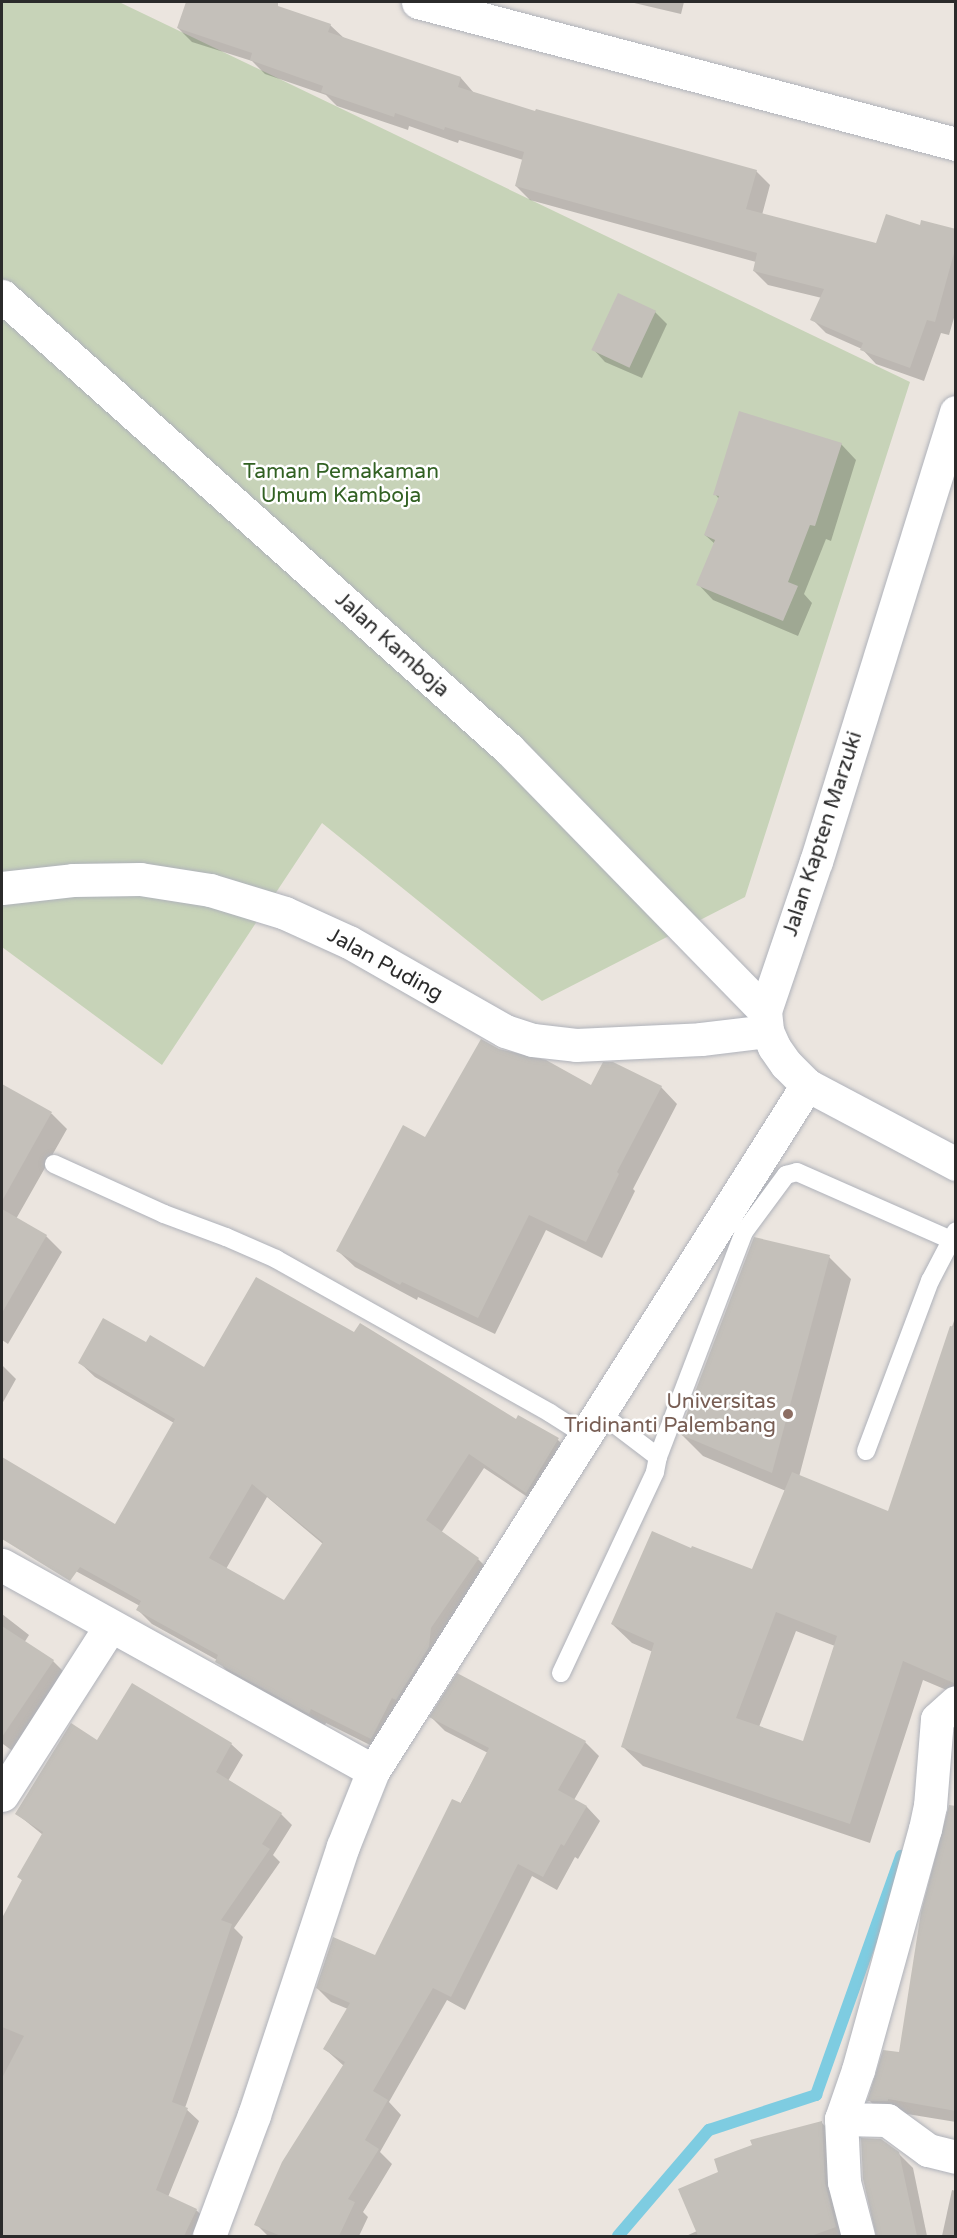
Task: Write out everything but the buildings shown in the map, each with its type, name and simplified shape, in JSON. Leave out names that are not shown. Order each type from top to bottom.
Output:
[{"type":"street","points":[[418,2],[956,144]]},
{"type":"street","name":"Jalan Kamboja","points":[[2,296],[509,749],[766,1021]]},
{"type":"street","name":"Jalan Kapten Marzuki","points":[[766,1021],[956,412]]},
{"type":"street","name":"Jalan Puding","points":[[2,888],[73,880],[140,879],[210,890],[285,913],[349,942],[505,1031],[533,1040],[576,1046],[701,1039],[766,1021]]},
{"type":"street","points":[[766,1021],[786,1064],[807,1085],[956,1164]]},
{"type":"street","points":[[209,2236],[254,2115],[343,1846],[373,1771],[807,1085]]},
{"type":"street","points":[[2,1565],[373,1771]]},
{"type":"street","points":[[2,1795],[110,1627]]},
{"type":"street","points":[[858,2236],[844,2182],[840,2119],[858,2070],[911,1887],[930,1806],[937,1719],[956,1702]]},
{"type":"street","points":[[840,2119],[887,2120],[928,2150],[956,2157]]},
{"type":"lane","points":[[54,1164],[164,1214],[276,1259],[550,1413],[593,1424],[658,1457]]},
{"type":"lane","points":[[561,1673],[655,1472],[658,1457],[744,1232],[786,1175],[797,1172],[954,1237],[930,1281],[866,1452]]},
{"type":"green space","name":"Taman Pemakaman Umum Kamboja","points":[[2,2],[119,2],[910,382],[745,897],[542,1001],[322,823],[162,1065],[2,947]]},
{"type":"waterway","points":[[618,2236],[709,2130],[816,2095],[901,1856]]},
{"type":"place","name":"Universitas Tridinanti Palembang","points":[[788,1414]]}]
